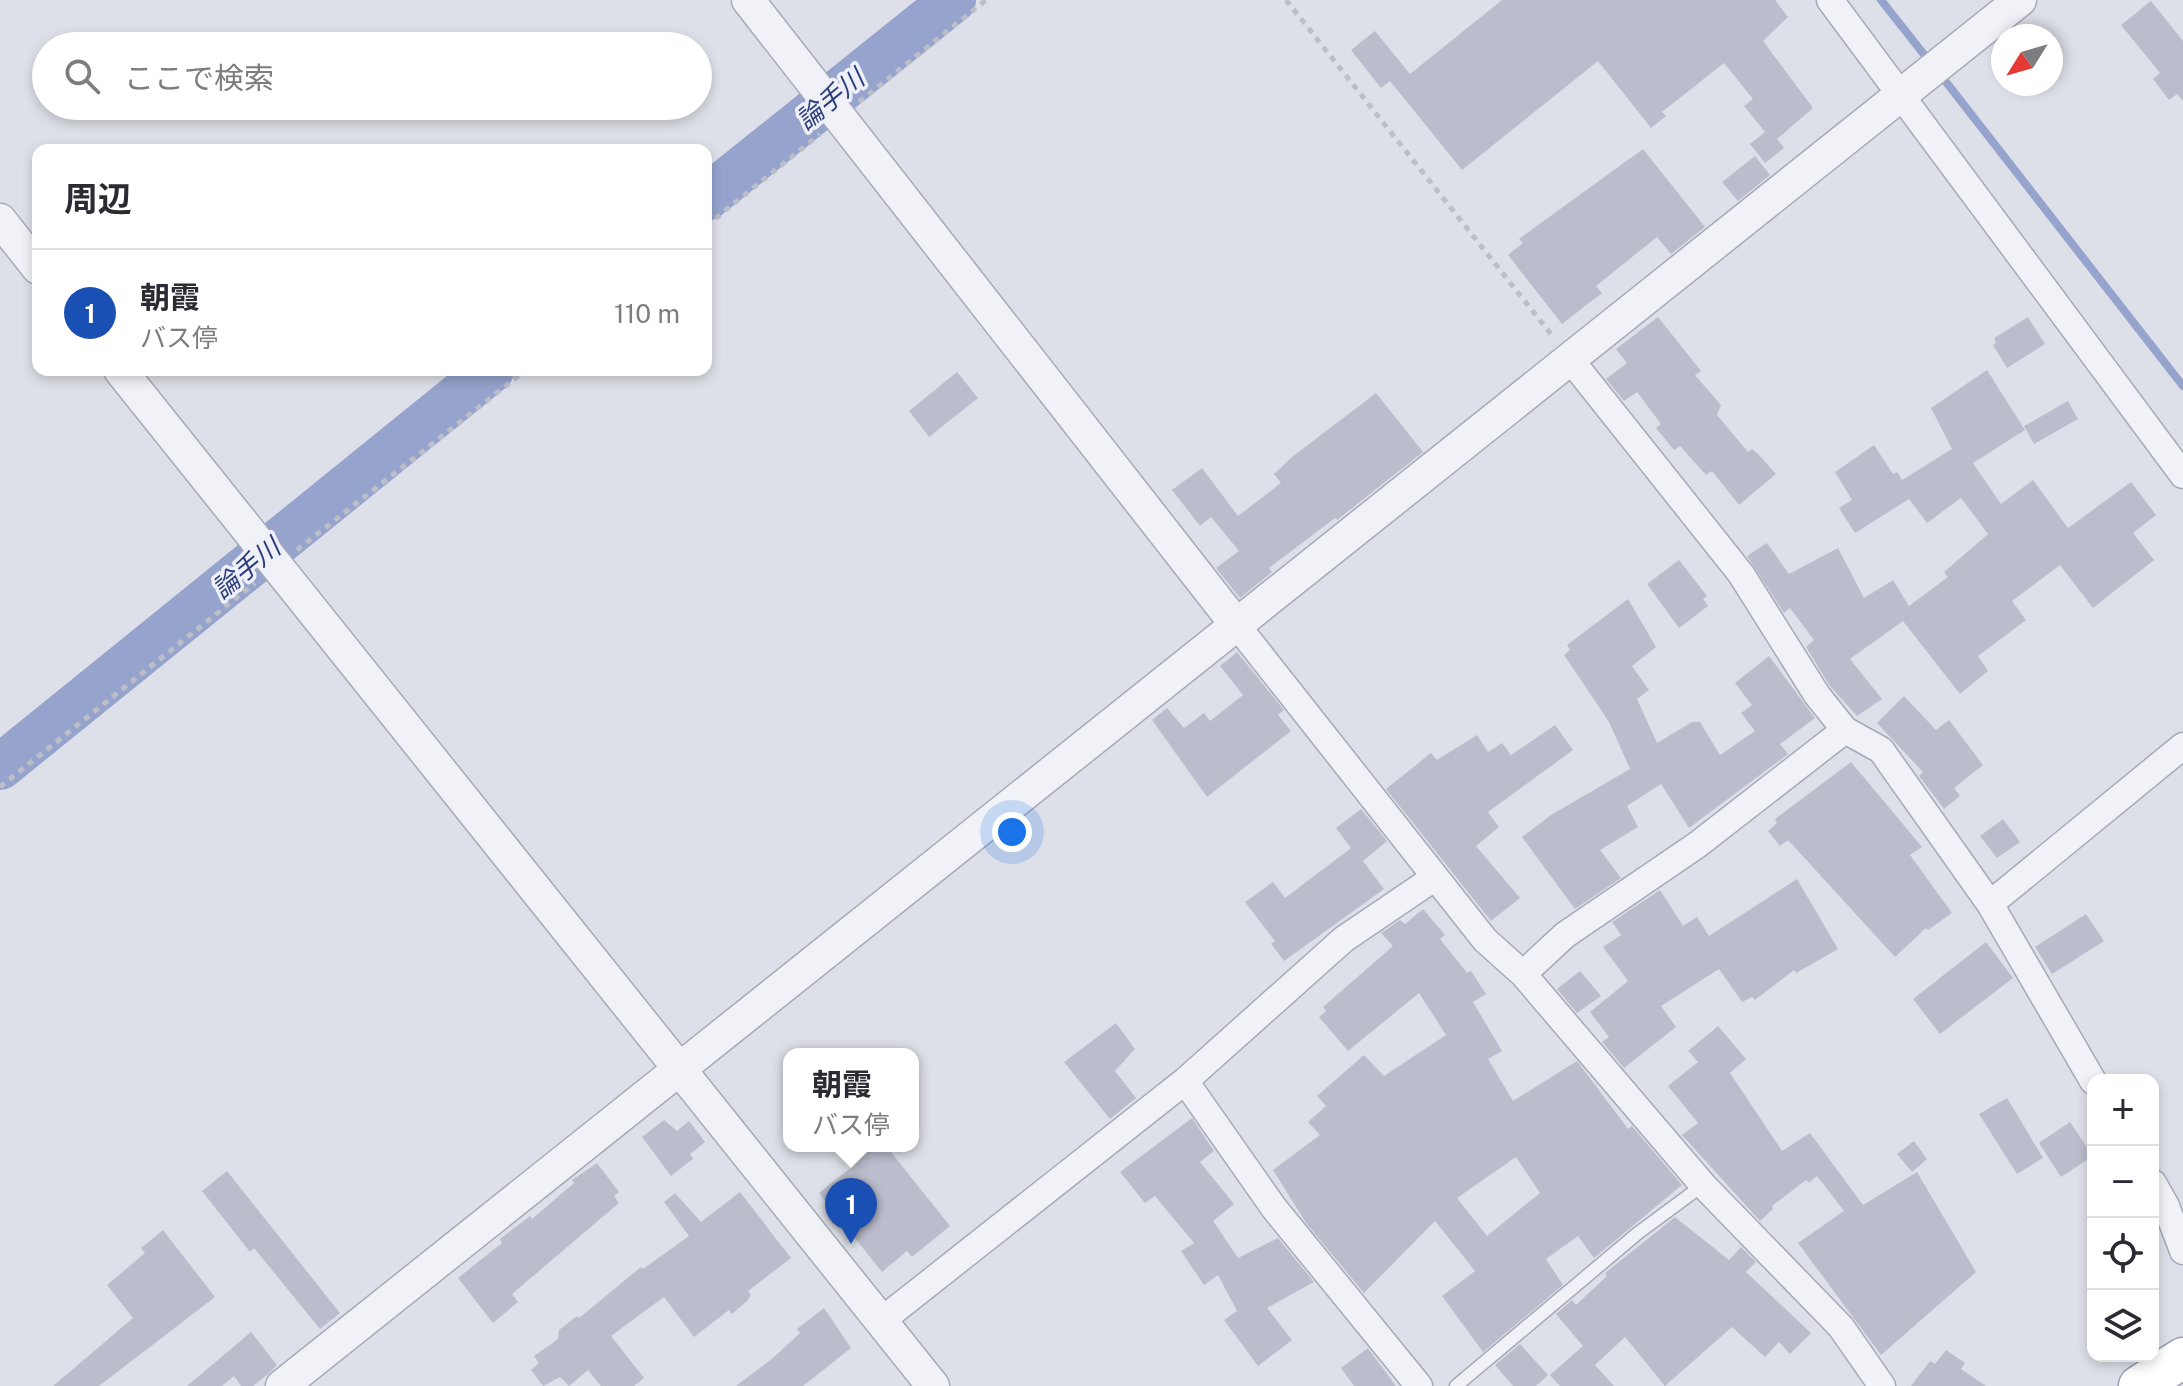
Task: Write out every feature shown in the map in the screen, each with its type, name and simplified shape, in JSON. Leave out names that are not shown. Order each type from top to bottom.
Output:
[{"type":"main road","points":[[2139,1386],[2183,1358]]},
{"type":"street","points":[[748,0],[1434,878],[1485,940],[1523,974],[1703,1185],[1841,1327],[1882,1386]]},
{"type":"street","points":[[1830,0],[1905,90],[2183,475]]},
{"type":"street","points":[[282,1386],[2020,0]]},
{"type":"street","points":[[0,220],[32,260]]},
{"type":"street","points":[[1570,359],[1741,574],[1817,695],[1845,730],[1881,750],[1990,904],[2089,1074]]},
{"type":"street","points":[[125,376],[933,1386]]},
{"type":"street","points":[[1523,974],[1565,935],[1697,845],[1845,730]]},
{"type":"street","points":[[1990,904],[2183,746]]},
{"type":"street","points":[[881,1321],[1185,1081],[1344,939],[1434,878]]},
{"type":"street","points":[[1185,1081],[1274,1208],[1419,1386]]},
{"type":"street","points":[[2159,1194],[2183,1251]]},
{"type":"lane","points":[[1456,1386],[1638,1233],[1703,1185]]},
{"type":"path","points":[[1286,0],[1570,359]]},
{"type":"building","points":[[1502,0],[1775,0],[1788,17],[1763,41],[1813,108],[1777,139],[1784,148],[1765,163],[1750,144],[1765,132],[1744,106],[1753,99],[1724,63],[1662,112],[1666,116],[1651,128],[1598,61],[1462,170],[1390,81],[1381,88],[1351,50],[1375,31],[1410,74]]},
{"type":"building","points":[[2151,1],[2183,41],[2183,101],[2177,94],[2169,100],[2153,79],[2160,73],[2121,25]]},
{"type":"building","points":[[1643,149],[1705,227],[1671,254],[1657,237],[1596,286],[1602,293],[1562,324],[1508,255],[1523,243],[1519,239]]},
{"type":"building","points":[[1755,156],[1770,175],[1738,201],[1722,182]]},
{"type":"building","points":[[1658,317],[1701,371],[1695,375],[1721,405],[1717,415],[1748,452],[1752,449],[1776,474],[1739,505],[1712,471],[1706,475],[1680,446],[1674,450],[1656,428],[1661,424],[1637,392],[1624,401],[1606,379],[1627,363],[1616,349]]},
{"type":"building","points":[[2028,317],[2045,344],[2007,368],[1993,345],[1996,343],[1994,338]]},
{"type":"building","points":[[1987,370],[2025,430],[1973,463],[2001,504],[2033,480],[2068,528],[2131,482],[2156,515],[2133,533],[2154,560],[2093,608],[2060,565],[2012,601],[2026,620],[1978,656],[1988,671],[1960,694],[1903,621],[1850,659],[1882,699],[1857,716],[1830,686],[1806,647],[1814,640],[1790,608],[1784,613],[1747,556],[1767,543],[1789,574],[1838,548],[1864,598],[1893,580],[1909,606],[1948,577],[1944,572],[1988,534],[1961,498],[1927,523],[1909,499],[1855,533],[1839,508],[1852,500],[1835,472],[1874,445],[1893,474],[1897,472],[1902,480],[1952,449],[1931,408]]},
{"type":"building","points":[[957,372],[978,398],[929,437],[909,411]]},
{"type":"building","points":[[1376,393],[1423,452],[1337,520],[1335,518],[1269,568],[1272,572],[1240,598],[1216,568],[1239,551],[1211,517],[1200,526],[1172,490],[1202,468],[1238,516],[1281,483],[1274,474],[1292,457]]},
{"type":"building","points":[[2068,401],[2078,419],[2034,444],[2024,426]]},
{"type":"building","points":[[1679,560],[1707,596],[1703,599],[1708,606],[1679,628],[1647,584]]},
{"type":"building","points":[[1628,599],[1656,647],[1632,666],[1649,690],[1637,699],[1657,743],[1692,722],[1700,722],[1720,755],[1755,731],[1741,713],[1752,705],[1735,683],[1769,656],[1815,718],[1780,744],[1788,754],[1689,828],[1661,784],[1627,806],[1638,827],[1600,850],[1621,878],[1575,909],[1522,837],[1551,815],[1630,769],[1609,722],[1564,655],[1570,650],[1567,645]]},
{"type":"building","points":[[1237,652],[1284,710],[1278,715],[1291,731],[1207,797],[1152,720],[1167,708],[1184,728],[1204,713],[1210,721],[1243,695],[1220,666]]},
{"type":"building","points":[[1904,696],[1936,730],[1949,720],[1983,765],[1954,788],[1960,796],[1944,809],[1919,776],[1923,772],[1877,723]]},
{"type":"building","points":[[1555,725],[1573,750],[1488,812],[1499,827],[1476,846],[1520,898],[1491,921],[1386,789],[1431,753],[1437,760],[1477,735],[1488,752],[1502,743],[1511,755]]},
{"type":"building","points":[[1851,762],[1922,847],[1910,855],[1952,913],[1928,930],[1926,928],[1895,957],[1788,840],[1780,846],[1768,831],[1777,823],[1775,819]]},
{"type":"building","points":[[1361,809],[1387,841],[1363,861],[1384,889],[1284,961],[1271,944],[1275,941],[1245,902],[1273,882],[1285,898],[1351,848],[1336,828]]},
{"type":"building","points":[[2003,819],[2020,842],[1997,858],[1980,836]]},
{"type":"building","points":[[1797,879],[1838,949],[1796,973],[1794,970],[1755,1000],[1752,997],[1742,1002],[1719,969],[1661,1006],[1676,1027],[1624,1068],[1602,1042],[1609,1037],[1590,1012],[1628,981],[1603,947],[1621,935],[1612,922],[1660,890],[1683,926],[1697,917],[1709,936]]},
{"type":"building","points":[[1423,909],[1445,935],[1440,939],[1467,973],[1471,971],[1486,994],[1473,1002],[1502,1051],[1488,1059],[1513,1101],[1577,1061],[1628,1129],[1632,1126],[1682,1185],[1594,1258],[1578,1236],[1546,1259],[1563,1285],[1483,1352],[1442,1296],[1475,1271],[1435,1221],[1364,1293],[1306,1223],[1273,1170],[1320,1135],[1308,1122],[1326,1106],[1317,1096],[1364,1055],[1384,1076],[1446,1035],[1419,993],[1348,1051],[1319,1017],[1326,1011],[1323,1007],[1393,946],[1381,933],[1400,920],[1405,924]],"holes":[[[1516,1157],[1540,1193],[1487,1236],[1457,1198]]]},
{"type":"building","points":[[2086,914],[2104,941],[2052,974],[2035,947]]},
{"type":"building","points":[[1986,942],[2013,978],[1940,1034],[1913,999]]},
{"type":"building","points":[[1580,971],[1601,996],[1577,1013],[1557,989]]},
{"type":"building","points":[[1116,1023],[1135,1049],[1115,1071],[1136,1098],[1110,1119],[1064,1062]]},
{"type":"building","points":[[1718,1026],[1746,1059],[1730,1073],[1782,1151],[1810,1133],[1863,1205],[1917,1172],[1976,1272],[1881,1355],[1798,1243],[1844,1211],[1817,1176],[1809,1183],[1806,1180],[1772,1206],[1773,1209],[1760,1221],[1682,1135],[1698,1123],[1668,1086],[1698,1062],[1688,1051]]},
{"type":"building","points":[[2007,1098],[2043,1158],[2017,1174],[1979,1114]]},
{"type":"building","points":[[1192,1118],[1214,1151],[1200,1162],[1234,1204],[1213,1221],[1238,1258],[1278,1238],[1314,1282],[1267,1308],[1292,1340],[1258,1366],[1224,1320],[1237,1311],[1218,1275],[1204,1285],[1181,1251],[1194,1243],[1155,1196],[1145,1203],[1120,1172]]},
{"type":"building","points":[[664,1120],[677,1131],[689,1121],[705,1142],[690,1154],[693,1159],[671,1176],[642,1137]]},
{"type":"building","points":[[2070,1122],[2087,1147],[2087,1160],[2061,1177],[2039,1143]]},
{"type":"building","points":[[1914,1141],[1927,1159],[1912,1172],[1897,1154]]},
{"type":"building","points":[[852,1152],[891,1152],[950,1226],[912,1257],[907,1251],[882,1272],[819,1193],[854,1165],[847,1156]]},
{"type":"building","points":[[597,1163],[619,1192],[614,1196],[619,1203],[512,1294],[518,1302],[493,1323],[458,1278],[502,1243],[500,1239],[530,1216],[532,1219],[574,1183],[572,1180]]},
{"type":"building","points":[[227,1171],[340,1313],[320,1329],[254,1248],[250,1252],[202,1191]]},
{"type":"building","points":[[740,1192],[791,1258],[748,1291],[751,1295],[747,1301],[732,1314],[729,1310],[694,1337],[664,1297],[611,1336],[644,1378],[634,1386],[601,1386],[588,1370],[569,1386],[560,1377],[543,1386],[531,1370],[539,1363],[534,1356],[558,1339],[559,1330],[577,1316],[579,1318],[641,1267],[643,1269],[689,1236],[664,1202],[675,1193],[701,1222]]},
{"type":"building","points":[[1675,1217],[1729,1260],[1741,1247],[1756,1262],[1746,1272],[1811,1333],[1790,1354],[1779,1342],[1765,1357],[1732,1327],[1665,1386],[1625,1337],[1595,1365],[1614,1386],[1560,1386],[1550,1375],[1583,1346],[1556,1314],[1572,1300],[1576,1305],[1607,1276],[1605,1273]]},
{"type":"building","points":[[163,1230],[215,1297],[99,1386],[53,1386],[133,1318],[107,1285],[145,1253],[141,1248]]},
{"type":"building","points":[[824,1308],[851,1348],[803,1386],[736,1386],[774,1357],[800,1333],[797,1329]]},
{"type":"building","points":[[251,1332],[277,1365],[268,1374],[253,1386],[241,1386],[234,1376],[222,1386],[187,1386]]},
{"type":"building","points":[[1520,1344],[1548,1375],[1536,1386],[1513,1386],[1495,1365]]},
{"type":"building","points":[[1368,1348],[1396,1386],[1354,1386],[1341,1368]]},
{"type":"building","points":[[1946,1350],[1965,1363],[1961,1369],[1986,1386],[1911,1386],[1930,1361],[1935,1364]]},
{"type":"waterway","name":"論手川","points":[[712,193],[953,0]]},
{"type":"waterway","points":[[1881,0],[1930,62]]},
{"type":"waterway","points":[[1939,73],[2183,386]]},
{"type":"waterway","name":"論手川","points":[[0,767],[484,376]]},
{"type":"place","name":"朝霞","points":[[851,1244]]}]
